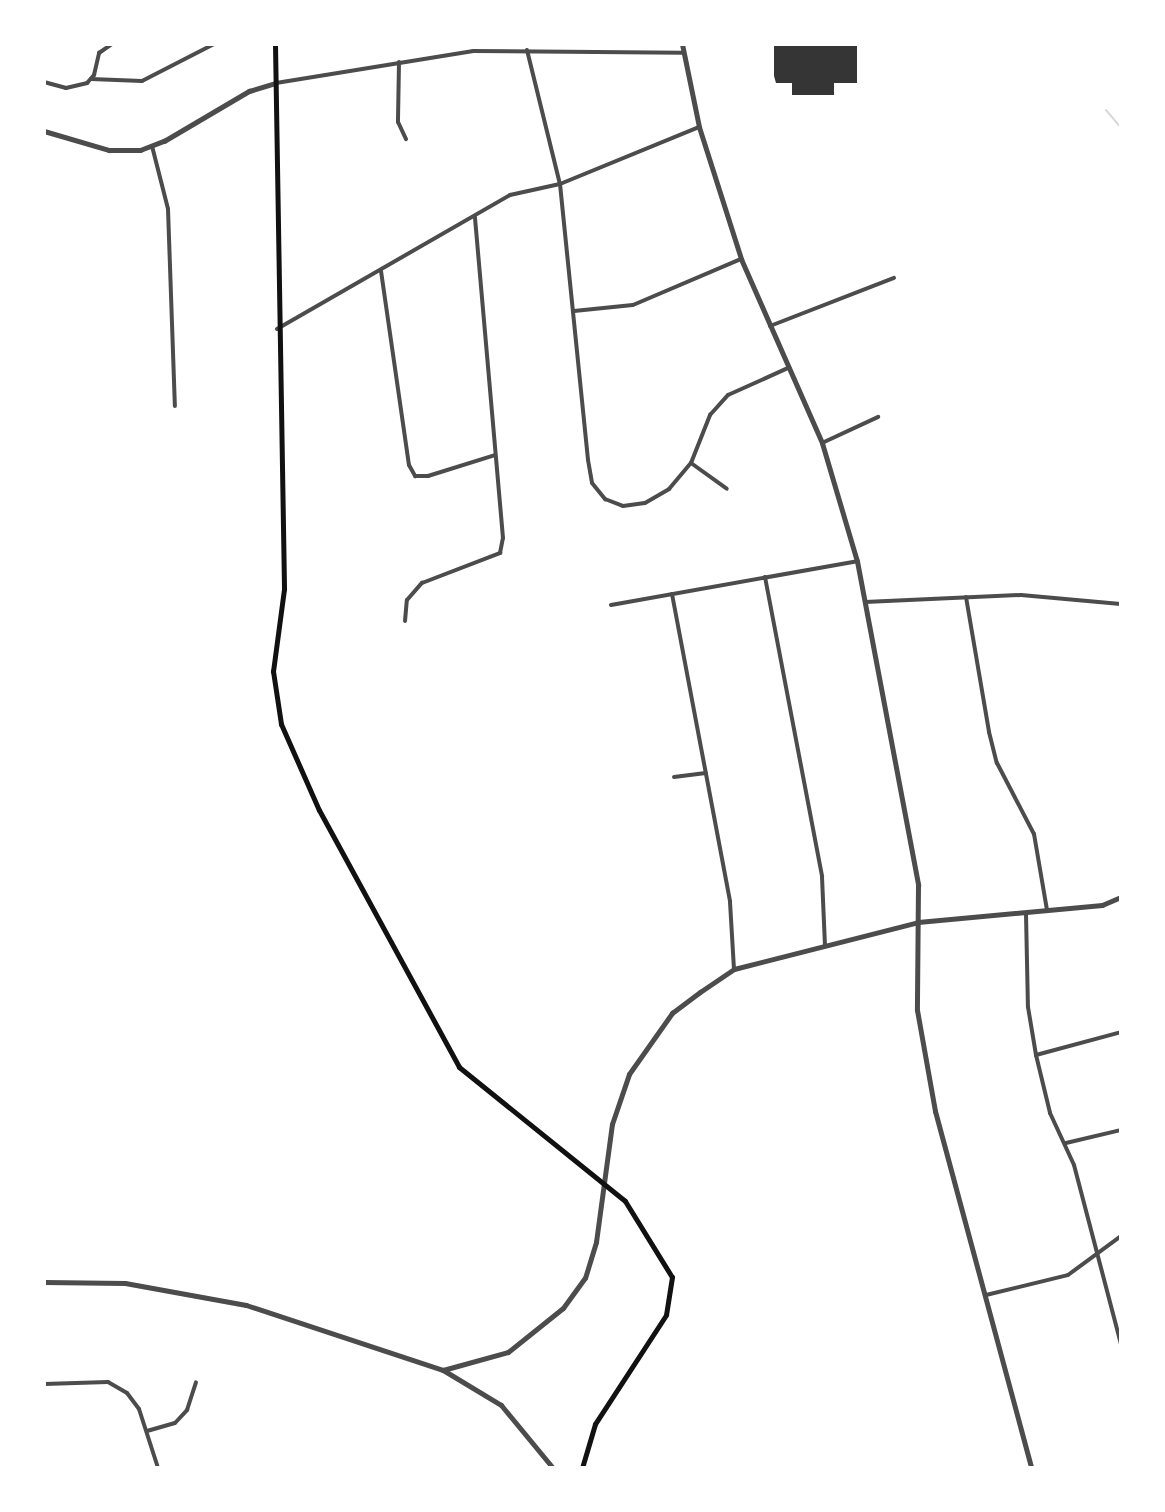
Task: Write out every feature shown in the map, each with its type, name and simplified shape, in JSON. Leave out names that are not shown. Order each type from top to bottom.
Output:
[{"type":"main road","points":[[275,44],[277,329],[284,589],[273,671],[281,724],[319,810],[459,1067],[625,1201],[649,1235],[672,1277],[672,1296],[666,1315],[595,1424],[582,1468]]},
{"type":"street","points":[[91,79],[99,53],[112,44]]},
{"type":"street","points":[[44,82],[66,88],[91,79],[142,81],[214,44]]},
{"type":"street","points":[[682,44],[699,127],[741,259],[822,443],[857,561],[918,885],[917,1010],[933,1100],[1031,1468]]},
{"type":"street","points":[[527,50],[560,184],[588,460],[599,491],[623,506],[645,503],[669,489],[691,463],[710,415],[728,395],[788,368]]},
{"type":"street","points":[[44,131],[109,150],[152,146],[249,91],[276,83],[473,51],[683,53]]},
{"type":"street","points":[[399,62],[398,122],[406,139]]},
{"type":"street","points":[[277,329],[510,195],[560,184],[699,127]]},
{"type":"street","points":[[152,146],[168,209],[175,406]]},
{"type":"street","points":[[405,621],[407,600],[422,583],[500,553],[503,538],[475,217]]},
{"type":"street","points":[[574,311],[633,305],[741,259]]},
{"type":"street","points":[[381,271],[409,465],[415,476],[495,455]]},
{"type":"street","points":[[770,326],[894,278]]},
{"type":"street","points":[[822,443],[878,417]]},
{"type":"street","points":[[691,463],[727,489]]},
{"type":"street","points":[[611,605],[857,561]]},
{"type":"street","points":[[765,577],[822,877],[825,945]]},
{"type":"street","points":[[672,594],[730,902],[734,969]]},
{"type":"street","points":[[865,602],[1021,595],[1121,604]]},
{"type":"street","points":[[966,597],[997,763],[1034,834],[1047,910]]},
{"type":"street","points":[[674,777],[706,773]]},
{"type":"street","points":[[443,1370],[508,1352],[563,1308],[585,1278],[604,1186],[612,1124],[629,1074],[672,1013],[734,969],[918,922],[1102,905],[1121,897]]},
{"type":"street","points":[[1026,914],[1028,1007],[1036,1055],[1050,1113],[1066,1143],[1121,1344]]},
{"type":"street","points":[[1036,1055],[1121,1032]]},
{"type":"street","points":[[1066,1143],[1121,1130]]},
{"type":"street","points":[[986,1295],[1068,1275],[1121,1236]]},
{"type":"street","points":[[44,1282],[125,1283],[246,1305],[443,1370],[501,1405],[553,1468]]},
{"type":"street","points":[[44,1384],[108,1382],[139,1409],[158,1468]]},
{"type":"street","points":[[147,1431],[175,1423],[187,1410],[196,1382]]},
{"type":"building","points":[[774,44],[857,44],[857,83],[834,83],[834,95],[792,95],[792,83],[776,83]]},
{"type":"waterway","points":[[1106,110],[1121,128]]}]
